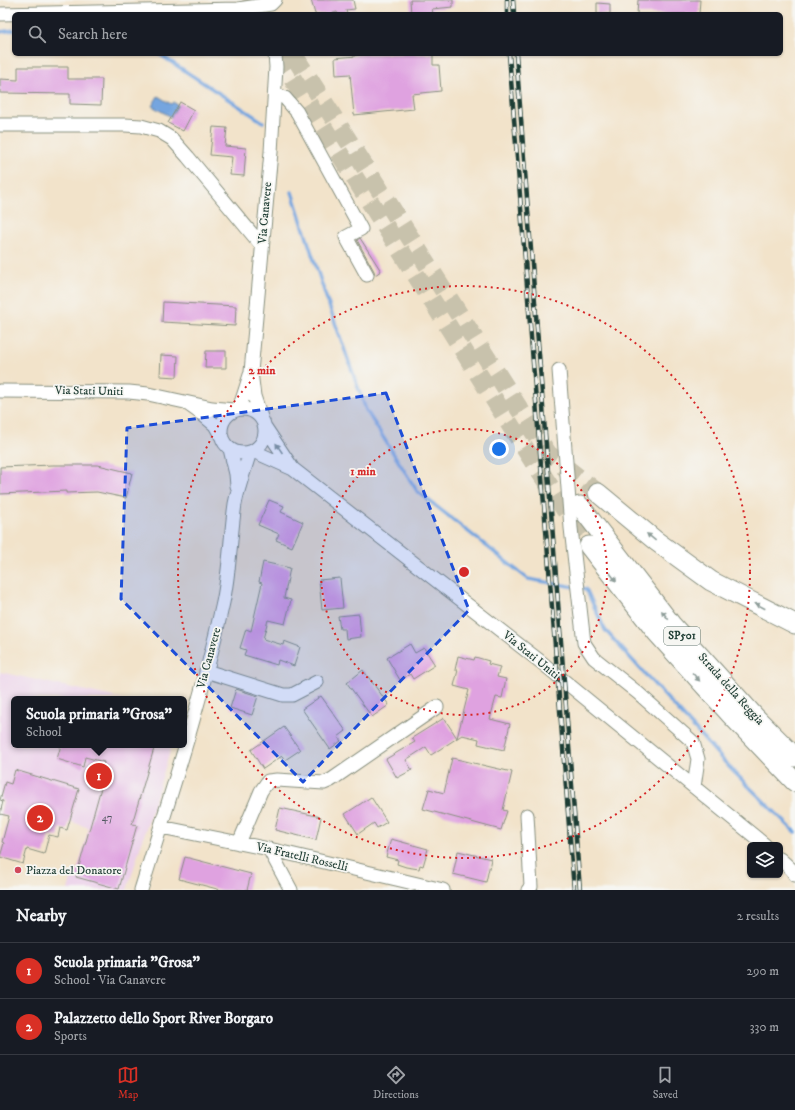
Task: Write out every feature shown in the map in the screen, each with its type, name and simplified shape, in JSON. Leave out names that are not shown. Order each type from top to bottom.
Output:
[{"type":"highway","points":[[598,493],[656,541],[711,581],[795,624]]},
{"type":"highway","name":"Strada della Reggia","points":[[580,506],[671,624],[756,718],[795,757]]},
{"type":"highway","name":"SP501","points":[[589,546],[657,633],[730,714],[795,782]]},
{"type":"street","points":[[95,12],[238,9],[272,6]]},
{"type":"street","points":[[0,14],[12,14]]},
{"type":"street","name":"Via Canavere","points":[[263,422],[254,396],[251,372],[271,152],[275,94],[275,56]]},
{"type":"street","points":[[275,94],[285,98],[297,112],[361,229],[346,237],[367,274]]},
{"type":"street","points":[[0,125],[125,125],[141,126],[158,131],[172,140],[188,157],[262,246]]},
{"type":"street","points":[[559,370],[570,528],[584,643],[594,658],[638,693],[693,742],[698,759],[694,787]]},
{"type":"street","name":"Via Canavere","points":[[236,409],[242,400],[251,372]]},
{"type":"street","name":"Via Stati Uniti","points":[[0,390],[123,391],[148,394],[212,408],[236,409]]},
{"type":"street","name":"Via Stati Uniti","points":[[178,400],[203,415],[215,425],[221,436]]},
{"type":"street","points":[[236,409],[249,409],[256,412],[263,422],[265,434],[263,441],[259,446],[251,451],[241,453],[230,449],[221,436],[220,430],[224,418],[236,409]]},
{"type":"street","name":"Via Stati Uniti","points":[[263,422],[293,469]]},
{"type":"street","name":"Via Canavere","points":[[230,449],[236,474],[238,491]]},
{"type":"street","name":"Via Canavere","points":[[187,741],[216,637],[229,564],[235,506],[238,491],[251,451]]},
{"type":"street","name":"Via Stati Uniti","points":[[251,451],[293,469],[541,662],[761,842]]},
{"type":"street","points":[[206,671],[283,695],[292,695],[317,682]]},
{"type":"street","points":[[239,843],[260,792],[268,781],[277,780],[324,783],[331,780],[437,707]]},
{"type":"street","name":"Via Canavere","points":[[141,890],[185,748]]},
{"type":"street","points":[[527,815],[531,887],[528,890]]},
{"type":"street","name":"Via Fratelli Rosselli","points":[[161,827],[269,849],[444,890]]},
{"type":"street","points":[[269,849],[291,890]]},
{"type":"street","points":[[783,862],[795,875]]},
{"type":"highlighted area","points":[[386,393],[469,610],[303,782],[121,599],[127,428]]},
{"type":"shaded area","points":[[0,672],[109,696],[11,696],[11,748],[171,748],[127,890],[68,890],[71,879],[76,877],[89,828],[70,821],[79,789],[15,770],[11,784],[5,782],[0,800]]},
{"type":"water","points":[[158,96],[171,104],[173,102],[178,105],[171,117],[152,106]]},
{"type":"building","points":[[311,0],[353,0],[355,9],[346,10],[346,12],[314,12]]},
{"type":"building","points":[[410,0],[453,0],[453,7],[432,9],[433,12],[411,12]]},
{"type":"building","points":[[638,0],[700,0],[699,12],[637,12]]},
{"type":"building","points":[[597,3],[610,4],[610,12],[597,12]]},
{"type":"building","points":[[356,56],[433,56],[433,65],[439,65],[441,91],[412,94],[414,109],[354,115],[350,74],[336,75],[335,58]]},
{"type":"building","points":[[18,67],[68,67],[68,79],[102,79],[101,105],[70,104],[70,94],[0,93],[0,79],[18,80]]},
{"type":"building","points":[[180,102],[194,110],[183,131],[168,123]]},
{"type":"building","points":[[213,127],[227,128],[225,146],[246,148],[244,176],[230,175],[232,157],[210,155]]},
{"type":"building","points":[[360,238],[381,271],[375,275],[357,240]]},
{"type":"building","points":[[163,302],[236,306],[235,326],[162,322]]},
{"type":"building","points":[[206,351],[226,351],[226,368],[205,368]]},
{"type":"building","points":[[161,355],[178,356],[177,377],[160,376]]},
{"type":"building","points":[[98,465],[132,473],[126,498],[97,492],[66,493],[66,491],[0,494],[0,467]]},
{"type":"building","points":[[269,500],[284,506],[281,512],[303,522],[292,547],[276,540],[279,534],[258,525]]},
{"type":"building","points":[[263,562],[290,568],[284,598],[291,600],[285,624],[268,620],[263,639],[283,645],[284,641],[300,647],[294,666],[278,660],[277,665],[244,655],[246,650],[240,648],[246,629],[251,631],[262,583],[259,582]]},
{"type":"building","points":[[340,578],[343,608],[322,610],[319,580]]},
{"type":"building","points":[[359,614],[361,637],[346,639],[345,629],[340,629],[338,616]]},
{"type":"building","points":[[410,644],[415,653],[424,648],[435,665],[413,679],[410,674],[400,680],[387,658]]},
{"type":"building","points":[[458,656],[474,660],[475,657],[489,661],[488,664],[500,667],[497,677],[506,679],[502,698],[496,697],[490,719],[510,724],[504,750],[478,744],[479,739],[462,735],[431,755],[426,747],[406,760],[412,770],[397,778],[386,759],[415,742],[412,738],[444,718],[457,738],[469,690],[454,686],[458,670],[455,670]]},
{"type":"building","points":[[363,670],[389,705],[372,717],[347,683]]},
{"type":"building","points":[[236,689],[258,696],[252,715],[230,708]]},
{"type":"building","points":[[321,696],[346,731],[338,737],[341,741],[330,749],[302,709]]},
{"type":"building","points":[[284,727],[300,750],[285,760],[282,756],[263,769],[251,750]]},
{"type":"building","points":[[60,748],[154,748],[132,824],[137,825],[119,889],[76,877],[104,777],[100,776],[104,762],[85,757],[83,767],[57,759]]},
{"type":"building","points":[[452,758],[512,772],[503,810],[507,811],[501,830],[423,809],[429,789],[444,793]]},
{"type":"building","points":[[15,770],[79,789],[67,830],[60,828],[58,837],[49,835],[44,854],[27,849],[23,864],[0,857],[4,843],[2,842],[9,816],[0,814],[3,801],[0,800],[5,782],[11,784]]},
{"type":"building","points":[[371,797],[387,822],[377,828],[374,823],[358,834],[345,814]]},
{"type":"building","points":[[280,808],[321,817],[316,840],[275,830]]},
{"type":"building","points":[[391,839],[428,849],[423,866],[420,865],[419,869],[406,867],[397,864],[398,860],[386,857]]},
{"type":"building","points":[[458,851],[491,859],[486,882],[453,874]]},
{"type":"building","points":[[185,857],[251,874],[247,890],[221,890],[179,879]]},
{"type":"waterway","points":[[0,32],[12,30]]},
{"type":"waterway","points":[[162,56],[263,122]]},
{"type":"waterway","points":[[292,192],[326,297],[366,410],[417,491],[528,579],[575,587]]},
{"type":"waterway","points":[[581,588],[586,589],[605,630],[732,770],[795,832]]},
{"type":"tunnel","points":[[243,0],[251,12]]},
{"type":"tunnel","points":[[278,56],[531,458],[589,546]]},
{"type":"tunnel","points":[[294,56],[548,454],[598,493]]},
{"type":"railway","points":[[507,0],[507,12]]},
{"type":"railway","points":[[513,0],[514,12]]},
{"type":"railway","points":[[509,56],[574,890]]},
{"type":"railway","points":[[516,56],[580,890]]},
{"type":"place","name":"Scuola primaria \"Grosa\"","points":[[99,776]]},
{"type":"place","name":"Palazzetto dello Sport River Borgaro","points":[[40,818]]},
{"type":"place","name":"Piazza del Donatore","points":[[18,870]]}]
